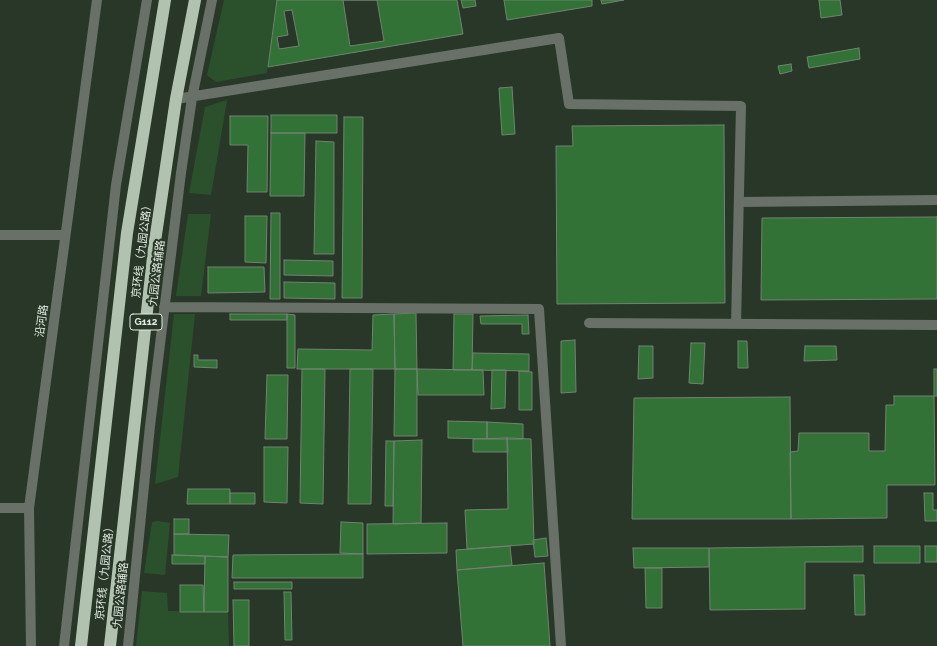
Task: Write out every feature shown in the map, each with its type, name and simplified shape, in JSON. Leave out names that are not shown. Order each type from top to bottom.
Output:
[{"type":"highway","name":"京环线（九园公路）","points":[[81,646],[127,233],[165,0]]},
{"type":"highway","name":"京环线（九园公路）","points":[[110,646],[154,248],[176,99],[195,0]]},
{"type":"street","name":"沿河路","points":[[32,646],[29,508],[97,0]]},
{"type":"street","points":[[64,646],[116,185],[147,0]]},
{"type":"street","name":"九园公路辅路","points":[[128,646],[150,426],[164,307],[192,98],[212,0]]},
{"type":"street","points":[[176,99],[192,98],[559,38],[569,104],[741,106],[736,324]]},
{"type":"street","points":[[739,202],[937,200]]},
{"type":"street","points":[[0,235],[65,235]]},
{"type":"street","points":[[164,307],[539,309],[560,646]]},
{"type":"street","points":[[589,323],[937,325]]},
{"type":"street","points":[[0,508],[29,508]]},
{"type":"green space","points":[[224,0],[277,0],[267,73],[216,82],[207,75]]},
{"type":"green space","points":[[227,100],[211,195],[189,193],[205,107]]},
{"type":"green space","points":[[188,214],[211,214],[201,296],[176,296]]},
{"type":"green space","points":[[174,314],[195,314],[178,477],[155,484]]},
{"type":"green space","points":[[158,521],[170,523],[165,575],[144,573],[152,522]]},
{"type":"green space","points":[[142,591],[167,593],[168,611],[228,612],[229,646],[136,646]]},
{"type":"building","points":[[277,0],[457,0],[463,34],[268,67]]},
{"type":"building","points":[[343,0],[377,0],[384,41],[350,46]]},
{"type":"building","points":[[461,0],[475,0],[476,6],[463,8]]},
{"type":"building","points":[[504,0],[592,0],[592,6],[507,20]]},
{"type":"building","points":[[601,0],[624,0],[602,4]]},
{"type":"building","points":[[819,0],[840,0],[842,15],[821,18]]},
{"type":"building","points":[[292,10],[299,46],[279,49],[277,37],[288,35],[284,11]]},
{"type":"building","points":[[859,48],[860,59],[809,68],[807,57]]},
{"type":"building","points":[[791,64],[792,71],[780,74],[778,66]]},
{"type":"building","points":[[512,87],[515,134],[502,135],[499,88]]},
{"type":"building","points":[[271,115],[337,115],[337,133],[271,133]]},
{"type":"building","points":[[230,116],[268,116],[267,192],[247,192],[248,145],[230,145]]},
{"type":"building","points":[[344,117],[363,117],[362,298],[342,298]]},
{"type":"building","points":[[724,125],[725,303],[557,304],[556,146],[573,146],[572,126]]},
{"type":"building","points":[[271,133],[305,133],[304,196],[270,196]]},
{"type":"building","points":[[316,141],[334,142],[334,254],[314,254]]},
{"type":"building","points":[[271,213],[280,213],[280,299],[270,299]]},
{"type":"building","points":[[245,216],[267,216],[266,263],[245,262]]},
{"type":"building","points":[[937,217],[937,299],[761,300],[762,218]]},
{"type":"building","points":[[284,260],[333,261],[333,276],[284,275]]},
{"type":"building","points":[[208,267],[264,267],[265,292],[208,293]]},
{"type":"building","points":[[284,282],[335,283],[335,299],[284,298]]},
{"type":"building","points":[[416,313],[417,369],[395,369],[394,314]]},
{"type":"building","points":[[230,314],[287,314],[287,320],[230,320]]},
{"type":"building","points":[[287,314],[295,315],[295,368],[287,368]]},
{"type":"building","points":[[394,314],[395,369],[297,369],[298,349],[372,350],[373,315]]},
{"type":"building","points":[[454,314],[473,314],[472,370],[453,370]]},
{"type":"building","points":[[528,315],[529,334],[522,334],[522,324],[481,324],[480,316]]},
{"type":"building","points":[[575,340],[576,392],[561,393],[561,341]]},
{"type":"building","points":[[738,341],[747,341],[748,368],[738,368]]},
{"type":"building","points":[[691,343],[705,343],[703,384],[689,383]]},
{"type":"building","points":[[639,346],[653,346],[653,378],[638,379]]},
{"type":"building","points":[[805,346],[836,346],[837,360],[804,361]]},
{"type":"building","points":[[473,353],[529,354],[529,371],[472,370]]},
{"type":"building","points":[[194,355],[198,355],[198,360],[217,360],[217,368],[194,367]]},
{"type":"building","points":[[302,369],[325,369],[323,504],[300,503]]},
{"type":"building","points":[[350,369],[373,369],[371,504],[348,504]]},
{"type":"building","points":[[395,369],[417,369],[417,436],[394,436]]},
{"type":"building","points":[[417,369],[483,370],[484,395],[418,395]]},
{"type":"building","points":[[934,369],[937,369],[937,396],[934,396]]},
{"type":"building","points":[[492,370],[506,370],[505,408],[491,409]]},
{"type":"building","points":[[519,371],[532,372],[532,410],[519,410]]},
{"type":"building","points":[[267,375],[288,375],[287,439],[265,439]]},
{"type":"building","points":[[894,396],[934,396],[935,485],[887,485],[887,518],[791,519],[790,452],[798,451],[799,433],[869,433],[869,451],[885,451],[886,405],[894,405]]},
{"type":"building","points":[[790,397],[791,519],[632,519],[634,398]]},
{"type":"building","points":[[448,421],[487,422],[487,439],[448,438]]},
{"type":"building","points":[[487,422],[523,424],[523,439],[487,439]]},
{"type":"building","points":[[507,438],[531,439],[534,544],[467,549],[465,510],[508,509]]},
{"type":"building","points":[[507,438],[508,452],[473,452],[473,439]]},
{"type":"building","points":[[422,440],[421,523],[393,524],[394,441]]},
{"type":"building","points":[[386,441],[394,441],[393,506],[385,506]]},
{"type":"building","points":[[264,447],[288,447],[287,503],[264,502]]},
{"type":"building","points":[[188,489],[230,489],[230,504],[187,504]]},
{"type":"building","points":[[230,493],[255,493],[255,504],[230,504]]},
{"type":"building","points":[[924,493],[933,493],[933,510],[937,510],[937,521],[925,521]]},
{"type":"building","points":[[174,519],[189,519],[189,534],[174,534]]},
{"type":"building","points":[[341,522],[363,523],[363,554],[340,553]]},
{"type":"building","points":[[447,523],[447,553],[367,554],[367,524]]},
{"type":"building","points":[[174,534],[229,535],[228,557],[174,555]]},
{"type":"building","points":[[546,538],[548,556],[535,557],[533,540]]},
{"type":"building","points":[[510,546],[512,565],[457,570],[456,550]]},
{"type":"building","points":[[863,546],[863,562],[805,562],[805,609],[710,610],[709,548]]},
{"type":"building","points":[[874,546],[920,546],[920,563],[874,563]]},
{"type":"building","points":[[925,546],[937,546],[937,562],[925,562]]},
{"type":"building","points":[[633,548],[709,548],[709,567],[634,568]]},
{"type":"building","points":[[363,554],[363,578],[232,578],[233,555]]},
{"type":"building","points":[[172,555],[205,556],[205,564],[172,564]]},
{"type":"building","points":[[205,556],[228,557],[228,612],[204,612]]},
{"type":"building","points":[[544,563],[550,646],[463,646],[457,570]]},
{"type":"building","points":[[645,568],[662,568],[662,608],[646,608]]},
{"type":"building","points":[[854,575],[864,575],[865,615],[855,615]]},
{"type":"building","points":[[234,582],[292,582],[292,589],[234,589]]},
{"type":"building","points":[[180,585],[203,585],[204,612],[180,612]]},
{"type":"building","points":[[284,592],[291,592],[292,640],[285,640]]},
{"type":"building","points":[[233,600],[249,600],[249,646],[234,646]]}]
